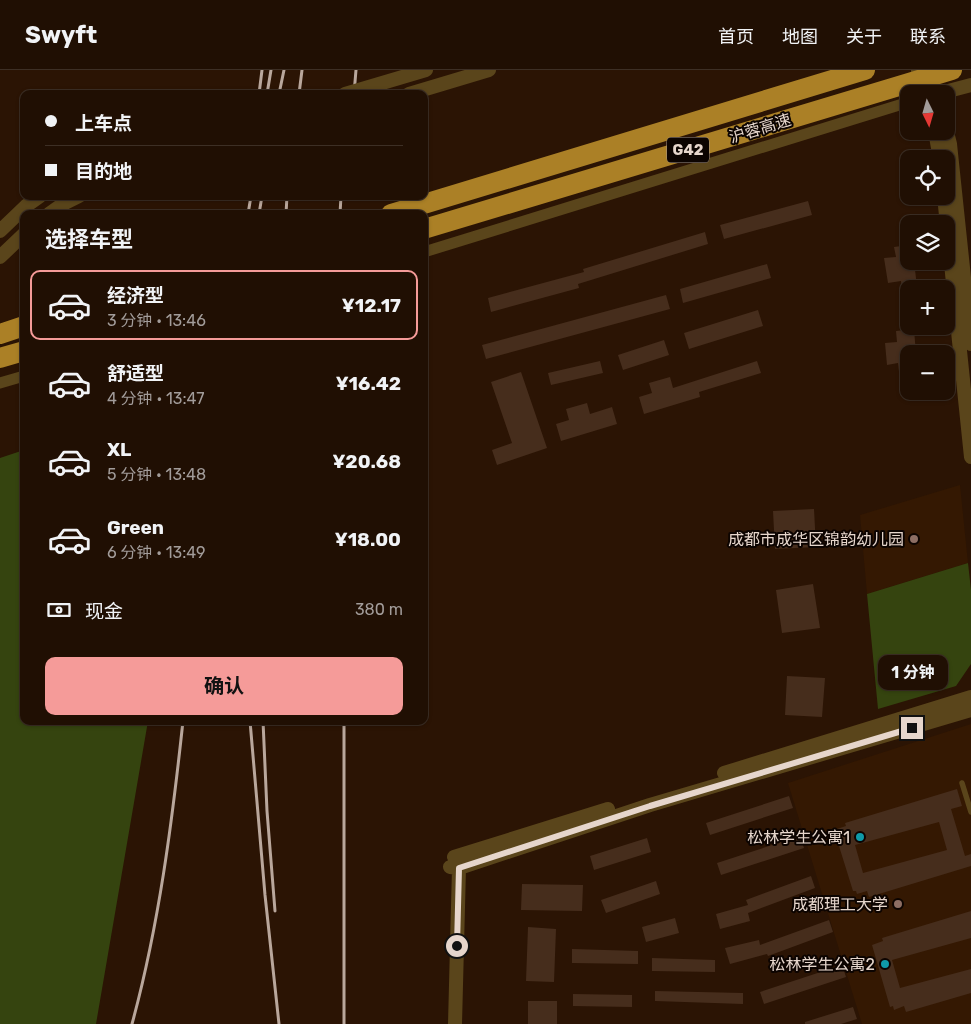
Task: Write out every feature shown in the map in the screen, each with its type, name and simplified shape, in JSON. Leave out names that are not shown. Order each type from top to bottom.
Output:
[{"type":"highway","name":"沪蓉高速","points":[[404,210],[865,70]]},
{"type":"highway","name":"沪蓉高速","points":[[428,228],[952,70]]},
{"type":"highway","points":[[0,334],[20,327]]},
{"type":"highway","points":[[0,358],[20,352]]},
{"type":"highway","points":[[0,372],[20,366]]},
{"type":"street","points":[[358,90],[426,70]]},
{"type":"street","points":[[422,90],[489,70]]},
{"type":"street","points":[[918,70],[922,85]]},
{"type":"street","points":[[931,70],[935,85]]},
{"type":"street","points":[[955,89],[971,85]]},
{"type":"street","points":[[428,251],[900,105]]},
{"type":"street","points":[[949,140],[971,344]]},
{"type":"street","points":[[22,210],[34,200]]},
{"type":"street","points":[[55,210],[71,200]]},
{"type":"street","points":[[945,205],[971,456]]},
{"type":"street","points":[[0,230],[20,212]]},
{"type":"street","points":[[0,257],[20,238]]},
{"type":"street","points":[[0,383],[20,377]]},
{"type":"street","points":[[454,864],[971,697]]},
{"type":"street","points":[[454,864],[971,710]]},
{"type":"street","points":[[446,1024],[454,864]]},
{"type":"street","points":[[454,864],[455,1024]]},
{"type":"lane","points":[[962,783],[971,812]]},
{"type":"shaded area","name":"成都市成华区锦韵幼儿园","points":[[960,485],[968,563],[867,594],[860,515]]},
{"type":"shaded area","name":"成都理工大学","points":[[971,724],[971,1024],[862,1024],[788,783]]},
{"type":"green space","points":[[20,451],[20,725],[147,725],[96,1024],[0,1024],[0,458]]},
{"type":"green space","points":[[968,563],[971,590],[971,664],[956,686],[878,709],[867,594]]},
{"type":"building","points":[[808,201],[812,215],[724,239],[720,225]]},
{"type":"building","points":[[705,232],[708,244],[578,284],[579,288],[491,312],[488,298],[584,272],[583,269]]},
{"type":"building","points":[[900,246],[900,270],[915,270],[916,280],[900,280],[888,283],[884,258],[896,257],[894,247]]},
{"type":"building","points":[[767,264],[771,278],[683,303],[680,289]]},
{"type":"building","points":[[666,295],[670,309],[486,359],[482,345]]},
{"type":"building","points":[[758,310],[763,326],[689,349],[684,333]]},
{"type":"building","points":[[896,331],[900,331],[900,335],[914,335],[915,345],[900,345],[900,381],[898,363],[887,365],[885,343],[897,342]]},
{"type":"building","points":[[664,340],[669,355],[623,370],[618,355]]},
{"type":"building","points":[[600,361],[603,373],[551,385],[548,373]]},
{"type":"building","points":[[757,361],[761,373],[699,392],[700,397],[644,414],[639,397],[652,393],[649,383],[670,377],[673,388]]},
{"type":"building","points":[[521,372],[547,448],[497,465],[492,450],[512,443],[491,382]]},
{"type":"building","points":[[587,403],[590,414],[612,407],[617,424],[561,441],[556,424],[569,420],[566,409]]},
{"type":"building","points":[[814,509],[816,547],[775,549],[773,511]]},
{"type":"building","points":[[813,584],[820,628],[782,633],[776,590]]},
{"type":"building","points":[[787,676],[825,678],[822,717],[785,715]]},
{"type":"building","name":"松林学生公寓1","points":[[957,789],[962,806],[951,809],[965,856],[971,854],[971,866],[869,897],[867,891],[857,894],[856,891],[853,891],[834,830],[846,826],[845,823]],"holes":[[[939,822],[947,850],[863,873],[855,845]]]},
{"type":"building","points":[[789,796],[793,808],[710,835],[706,823]]},
{"type":"building","points":[[800,836],[804,848],[721,875],[717,863]]},
{"type":"building","points":[[647,838],[651,852],[594,870],[590,856]]},
{"type":"building","points":[[811,876],[815,888],[748,913],[750,921],[720,929],[716,914],[748,905],[746,900]]},
{"type":"building","points":[[656,881],[660,894],[606,913],[601,900]]},
{"type":"building","points":[[522,884],[583,885],[582,911],[521,910]]},
{"type":"building","name":"松林学生公寓2","points":[[971,911],[971,938],[892,960],[900,988],[971,969],[971,993],[906,1012],[904,1006],[894,1010],[893,1006],[890,1007],[872,945],[883,941],[882,938]]},
{"type":"building","points":[[675,918],[679,933],[646,942],[642,927]]},
{"type":"building","points":[[829,920],[833,932],[768,956],[767,954],[730,964],[725,948],[759,940],[760,945]]},
{"type":"building","points":[[528,927],[556,929],[554,982],[526,981]]},
{"type":"building","points":[[572,949],[638,951],[638,964],[572,963]]},
{"type":"building","points":[[652,958],[715,960],[715,972],[652,971]]},
{"type":"building","points":[[842,965],[846,977],[764,1004],[760,992]]},
{"type":"building","points":[[655,991],[743,993],[743,1004],[655,1001]]},
{"type":"building","points":[[573,994],[632,995],[632,1007],[573,1006]]},
{"type":"building","points":[[528,1001],[557,1001],[557,1024],[528,1024]]},
{"type":"building","points":[[853,1007],[857,1019],[841,1024],[805,1024],[805,1022]]},
{"type":"railway","points":[[260,90],[262,70]]},
{"type":"railway","points":[[268,90],[271,70]]},
{"type":"railway","points":[[280,90],[284,70]]},
{"type":"railway","points":[[300,90],[302,70]]},
{"type":"railway","points":[[354,90],[356,70]]},
{"type":"railway","points":[[249,210],[250,200]]},
{"type":"railway","points":[[260,210],[261,200]]},
{"type":"railway","points":[[286,210],[287,200]]},
{"type":"railway","points":[[340,210],[341,200]]},
{"type":"railway","points":[[132,1024],[150,949],[164,874],[183,725]]},
{"type":"railway","points":[[250,725],[265,895],[279,1024]]},
{"type":"railway","points":[[263,725],[267,811],[275,911]]},
{"type":"railway","points":[[344,725],[344,1024]]},
{"type":"place","name":"成都市成华区锦韵幼儿园","points":[[914,539]]},
{"type":"place","name":"松林学生公寓1","points":[[860,837]]},
{"type":"place","name":"成都理工大学","points":[[898,904]]},
{"type":"place","name":"松林学生公寓2","points":[[885,964]]},
{"type":"route","points":[[457,946],[459,868],[650,806],[912,728]]}]
